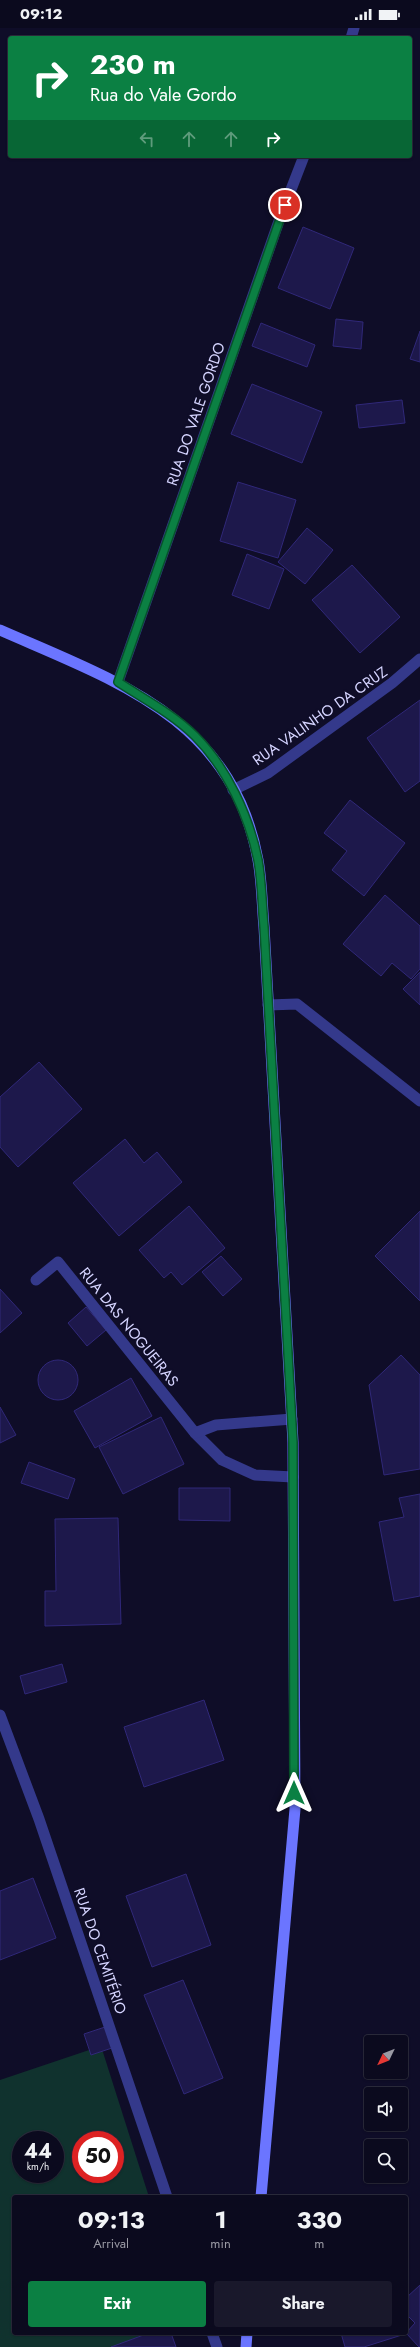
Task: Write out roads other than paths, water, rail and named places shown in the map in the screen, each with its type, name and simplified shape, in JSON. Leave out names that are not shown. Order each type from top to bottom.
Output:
[{"type":"main road","points":[[0,630],[118,682],[174,719],[195,736],[211,755],[232,790],[249,828],[258,860],[264,927],[292,1419],[295,1809],[261,2195]]},
{"type":"main road","points":[[246,2347],[248,2335]]},
{"type":"street","name":"RUA DO VALE GORDO","points":[[118,682],[280,218],[303,158]]},
{"type":"street","name":"RUA VALINHO DA CRUZ","points":[[232,790],[268,773],[392,684],[420,659]]},
{"type":"street","points":[[268,1005],[297,1004],[420,1101]]},
{"type":"street","name":"RUA DAS NOGUEIRAS","points":[[36,1280],[58,1262],[195,1433],[222,1460],[255,1475],[293,1477]]},
{"type":"street","points":[[195,1433],[216,1425],[292,1419]]},
{"type":"street","name":"RUA DO CEMITÉRIO","points":[[0,1715],[39,1819],[166,2195]]},
{"type":"street","points":[[213,2335],[217,2347]]}]
